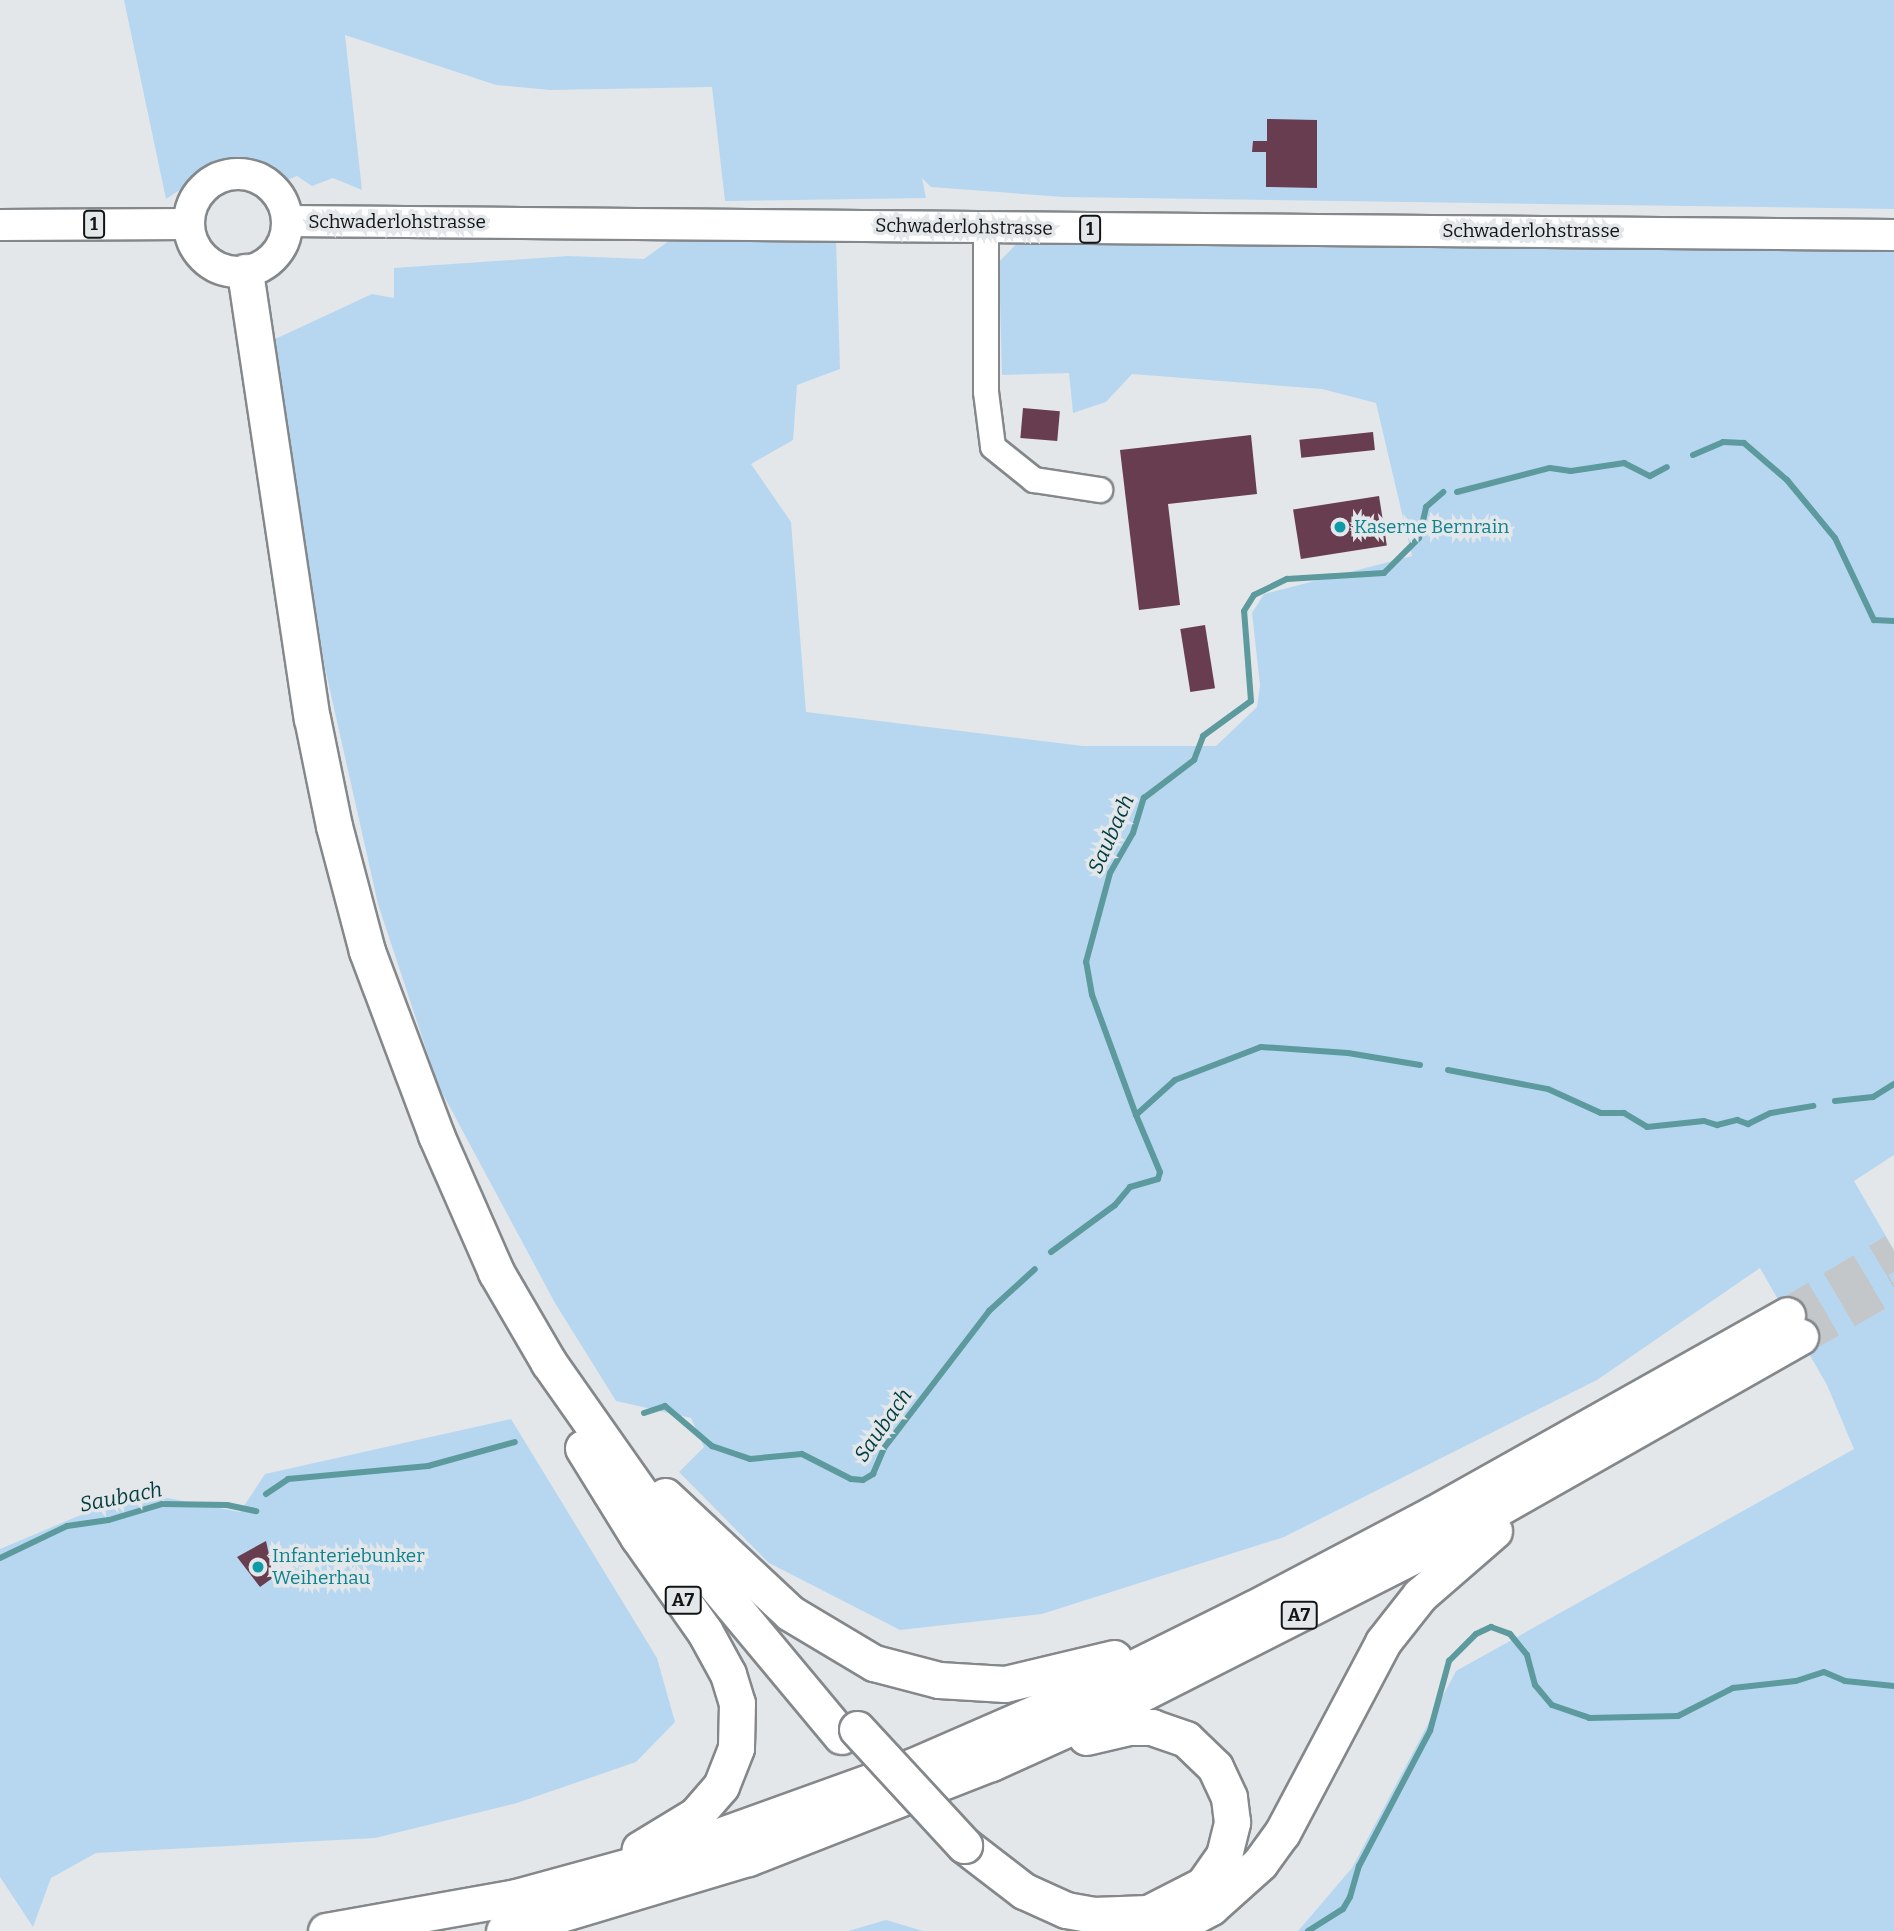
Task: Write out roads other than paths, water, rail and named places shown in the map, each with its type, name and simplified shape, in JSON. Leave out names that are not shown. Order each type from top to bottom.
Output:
[{"type":"highway","points":[[244,272],[312,718],[334,826],[367,951],[436,1135]]},
{"type":"highway","name":"A7","points":[[436,1135],[496,1272],[600,1478],[705,1632],[728,1674],[737,1703],[733,1761],[705,1807],[666,1835],[577,1881]]},
{"type":"highway","name":"A7","points":[[436,1135],[556,1342],[661,1492],[849,1732]]},
{"type":"highway","name":"A7","points":[[496,1272],[549,1363],[640,1493],[849,1732],[956,1849],[1016,1906],[1081,1931]]},
{"type":"highway","name":"A7","points":[[326,1931],[433,1915],[577,1881],[725,1836],[913,1766],[1097,1686],[1252,1609],[1793,1326],[1600,1453],[1458,1559],[1420,1595],[1367,1668],[1282,1833],[1260,1863],[1211,1907],[1182,1922],[1151,1931]]},
{"type":"highway","name":"A7","points":[[504,1931],[748,1858],[991,1763],[1296,1617],[1600,1453]]},
{"type":"highway","name":"A7","points":[[661,1492],[800,1620],[851,1652],[916,1676],[962,1683],[1026,1681],[1112,1659],[1252,1609]]},
{"type":"highway","name":"A7","points":[[956,1849],[1038,1898],[1066,1910],[1108,1917],[1148,1913],[1186,1897],[1212,1876],[1224,1855],[1231,1822],[1225,1785],[1202,1751],[1175,1734],[1129,1727],[991,1763]]},
{"type":"main road","name":"Schwaderlohstrasse","points":[[188,224],[190,210],[204,187],[228,174],[245,174],[275,190],[287,221],[275,254],[244,272]]},
{"type":"main road","name":"Schwaderlohstrasse","points":[[287,221],[1894,235]]},
{"type":"main road","name":"1","points":[[0,225],[188,224]]},
{"type":"main road","points":[[188,224],[200,255],[212,265],[244,272]]},
{"type":"lane","points":[[986,228],[986,391],[993,447],[1034,480],[1100,490]]},
{"type":"waterway","points":[[1693,455],[1723,442],[1744,443],[1787,480],[1835,538],[1874,620],[1894,621]]},
{"type":"waterway","points":[[1457,492],[1550,468],[1571,471],[1624,463],[1650,476],[1667,467]]},
{"type":"waterway","name":"Saubach","points":[[1136,1115],[1092,995],[1086,962],[1110,873],[1133,833],[1144,798],[1194,760],[1203,736],[1251,701],[1244,611],[1254,595],[1287,579],[1384,573],[1419,538],[1426,507],[1443,492]]},
{"type":"waterway","name":"Saubach","points":[[1051,1252],[1115,1205],[1130,1187],[1158,1179],[1160,1172],[1136,1115],[1175,1080],[1261,1047],[1348,1053],[1420,1065]]},
{"type":"waterway","points":[[1448,1070],[1548,1089],[1601,1113],[1624,1113],[1647,1127],[1704,1121],[1717,1125],[1737,1120],[1748,1124],[1771,1113],[1813,1106]]},
{"type":"waterway","points":[[1835,1101],[1873,1097],[1894,1084]]},
{"type":"waterway","name":"Saubach","points":[[644,1413],[665,1406],[712,1446],[750,1459],[802,1454],[851,1479],[863,1480],[873,1474],[884,1448],[989,1311],[1035,1269]]},
{"type":"waterway","name":"Saubach","points":[[266,1494],[288,1479],[428,1466],[515,1442]]},
{"type":"waterway","name":"Saubach","points":[[0,1558],[67,1526],[109,1520],[162,1504],[227,1505],[256,1511]]},
{"type":"waterway","points":[[1308,1931],[1343,1909],[1350,1897],[1359,1866],[1430,1731],[1449,1661],[1476,1634],[1491,1627],[1510,1634],[1527,1655],[1535,1685],[1552,1705],[1589,1718],[1678,1716],[1733,1688],[1796,1681],[1824,1672],[1845,1681],[1894,1686]]},
{"type":"tunnel","points":[[1787,1315],[1894,1251]]},
{"type":"tunnel","points":[[1800,1337],[1894,1283]]},
{"type":"place","name":"Kaserne Bernrain","points":[[1340,527]]},
{"type":"place","name":"Infanteriebunker Weiherhau","points":[[258,1567]]}]
